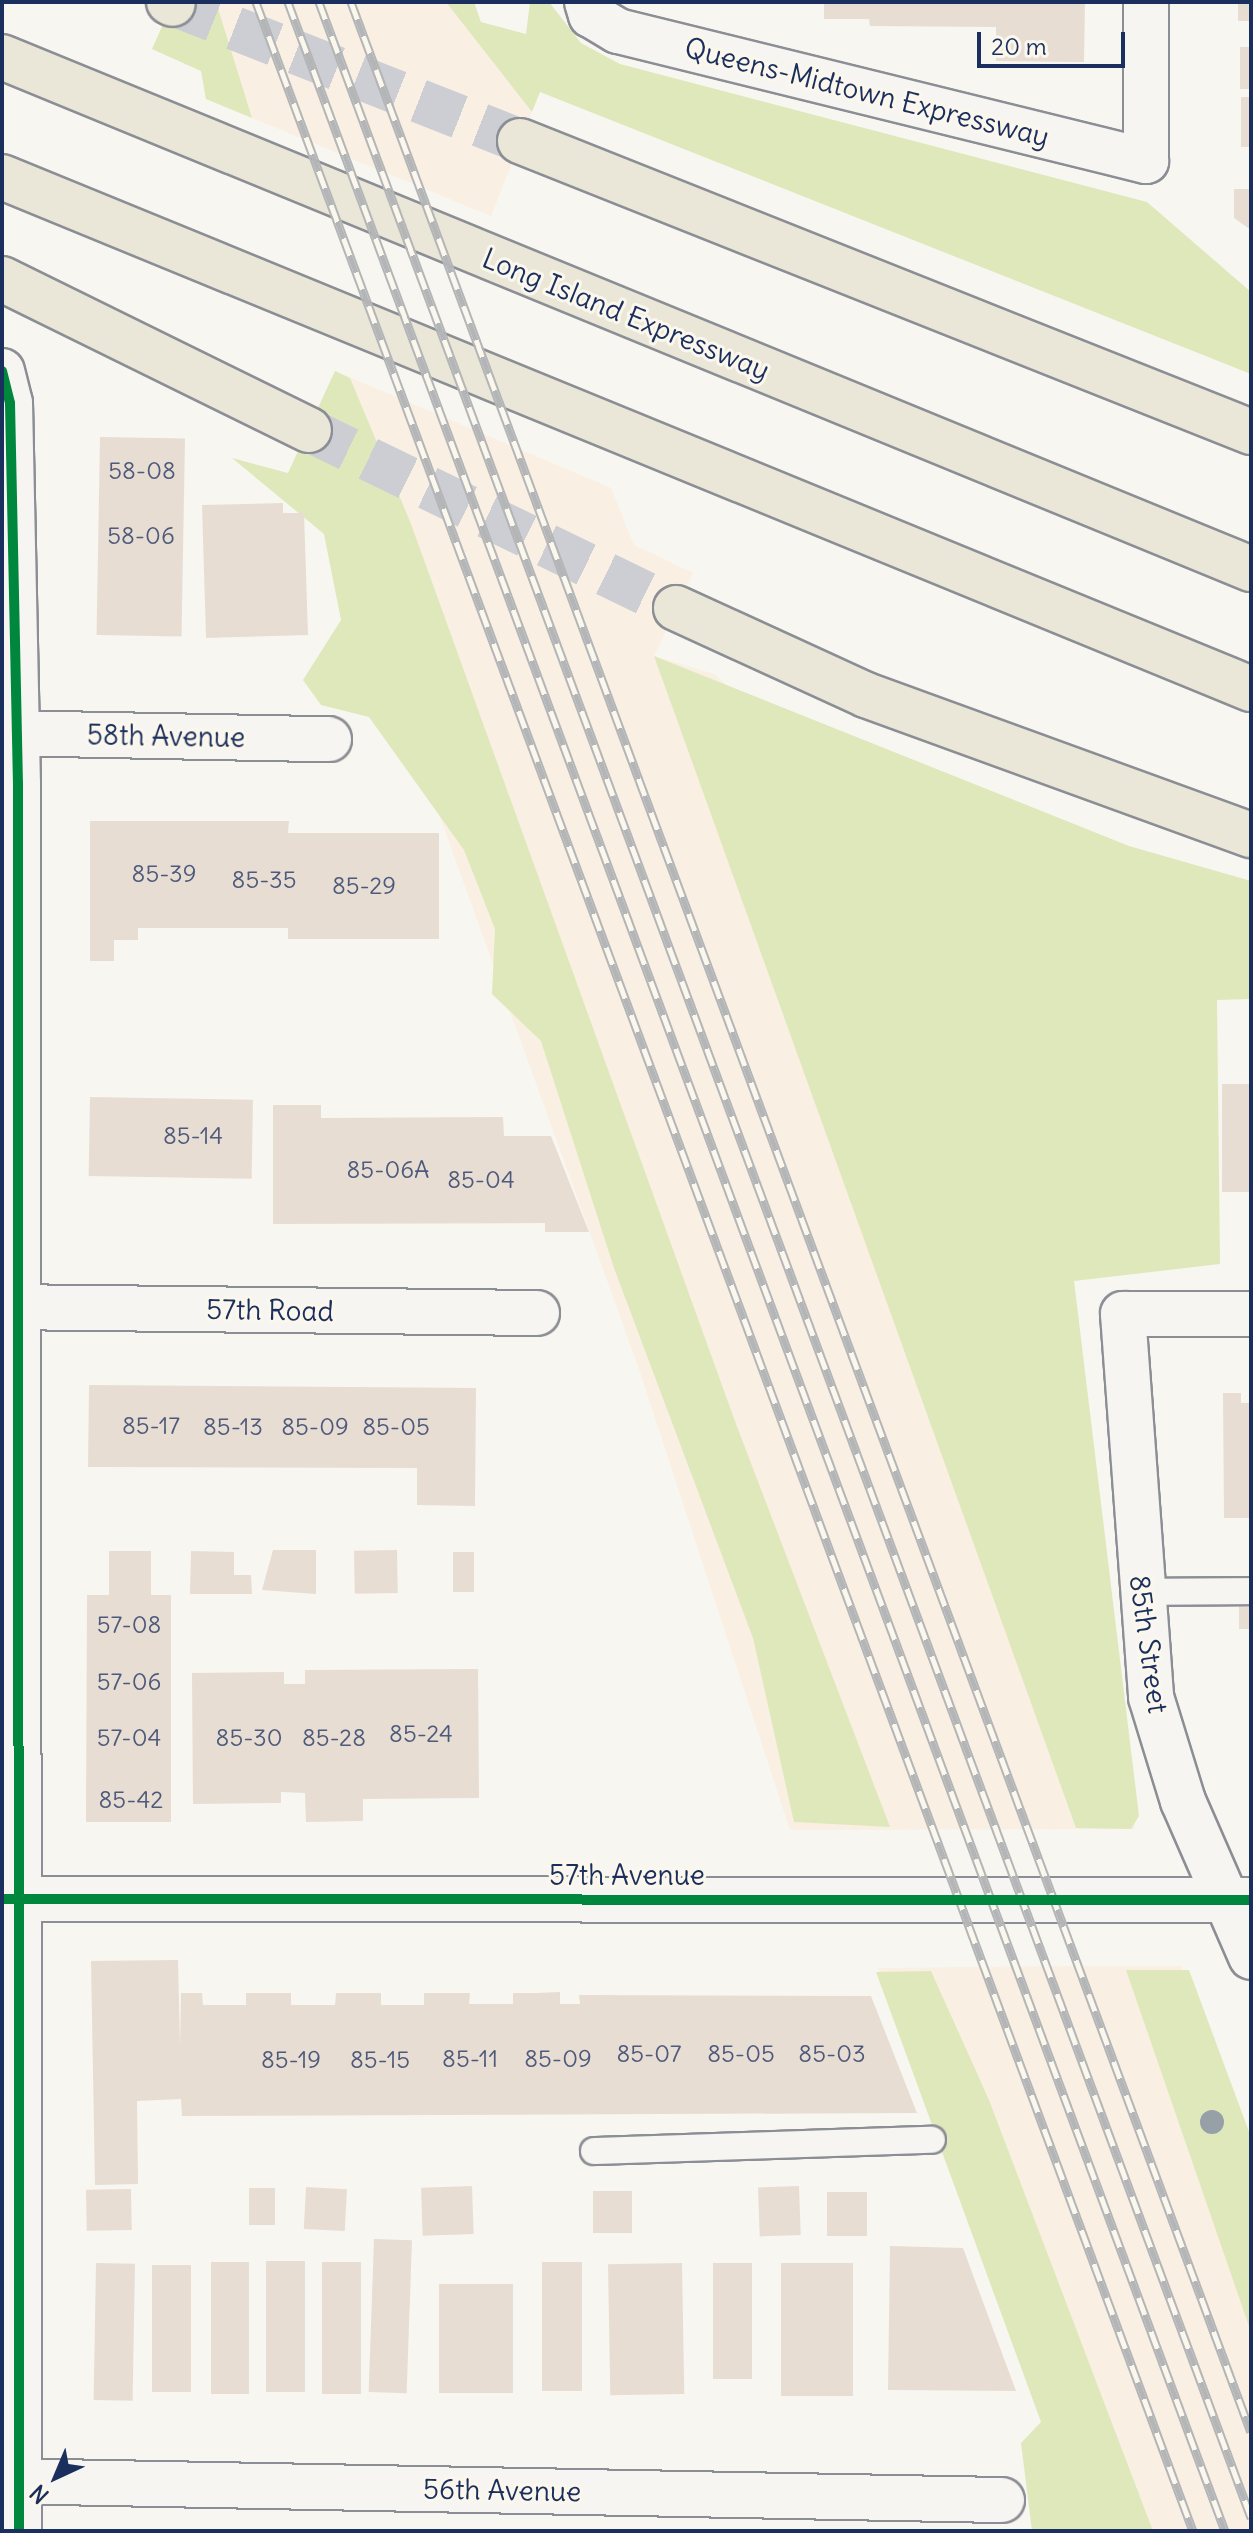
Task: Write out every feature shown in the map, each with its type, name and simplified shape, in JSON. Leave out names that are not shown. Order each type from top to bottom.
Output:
[{"type":"highway","name":"Long Island Expressway","points":[[2,57],[1251,569]]},
{"type":"highway","points":[[520,141],[1251,432]]},
{"type":"highway","points":[[2,177],[1251,689]]},
{"type":"highway","points":[[2,279],[309,430]]},
{"type":"highway","points":[[676,608],[880,701],[1251,835]]},
{"type":"street","name":"Queens-Midtown Expressway","points":[[589,8],[618,31],[1146,161],[1146,2]]},
{"type":"street","points":[[2,372],[10,403],[10,2481],[19,2531]]},
{"type":"street","name":"58th Avenue","points":[[10,733],[329,739]]},
{"type":"street","name":"57th Road","points":[[11,1307],[537,1313]]},
{"type":"street","name":"85th Street","points":[[1251,1314],[1123,1314],[1139,1592],[1151,1697],[1183,1801],[1240,1900],[1251,1957]]},
{"type":"street","name":"57th Avenue","points":[[8,1899],[1240,1900]]},
{"type":"street","name":"56th Avenue","points":[[10,2481],[1002,2500]]},
{"type":"lane","points":[[1139,1592],[1251,1591]]},
{"type":"lane","points":[[594,2151],[932,2140]]},
{"type":"shaded area","points":[[174,2],[464,2],[476,34],[532,112],[491,216],[206,99],[201,71],[152,49]]},
{"type":"shaded area","points":[[335,371],[611,488],[634,545],[693,573],[654,656],[714,674],[740,698],[1110,1677],[1135,1829],[790,1830],[639,1369],[342,545]]},
{"type":"shaded area","points":[[1181,1966],[1251,2153],[1251,2531],[1098,2531],[878,1968]]},
{"type":"green space","points":[[173,2],[216,2],[252,118],[206,99],[201,71],[152,49]]},
{"type":"green space","points":[[446,2],[474,2],[481,22],[526,34],[530,2],[549,2],[581,43],[620,64],[1147,202],[1251,292],[1251,374],[540,92],[532,112]]},
{"type":"green space","points":[[335,371],[350,378],[411,524],[736,1424],[890,1827],[794,1822],[753,1638],[614,1268],[541,1041],[492,994],[495,929],[464,850],[369,717],[321,705],[303,680],[341,620],[324,534],[232,458],[288,473]]},
{"type":"green space","points":[[654,656],[1129,846],[1251,881],[1251,999],[1217,1000],[1220,1264],[1074,1281],[1139,1816],[1131,1829],[1076,1828]]},
{"type":"green space","points":[[1126,1970],[1189,1970],[1251,2137],[1251,2332]]},
{"type":"green space","points":[[931,1971],[989,2100],[1153,2531],[1032,2531],[1021,2443],[1041,2422],[876,1972]]},
{"type":"building","points":[[824,2],[1085,2],[1084,62],[996,61],[996,27],[870,26],[869,19],[824,19]]},
{"type":"building","points":[[1238,2],[1251,2],[1251,21],[1238,21]]},
{"type":"building","points":[[1240,47],[1251,47],[1251,89],[1240,89]]},
{"type":"building","points":[[1241,97],[1251,97],[1251,147],[1241,147]]},
{"type":"building","points":[[1234,189],[1251,189],[1251,230],[1234,218]]},
{"type":"building","points":[[100,437],[185,438],[182,636],[97,635]]},
{"type":"building","points":[[283,503],[283,513],[304,513],[308,635],[206,638],[202,505]]},
{"type":"building","points":[[90,821],[289,821],[288,833],[439,833],[439,939],[288,939],[288,928],[138,928],[138,940],[114,940],[114,961],[90,961]]},
{"type":"building","points":[[1222,1084],[1251,1084],[1251,1192],[1222,1192]]},
{"type":"building","points":[[90,1097],[253,1100],[252,1179],[89,1176]]},
{"type":"building","points":[[273,1105],[321,1105],[321,1118],[503,1117],[504,1136],[551,1136],[589,1232],[545,1232],[545,1223],[273,1224]]},
{"type":"building","points":[[89,1385],[476,1388],[475,1506],[417,1505],[417,1468],[88,1467]]},
{"type":"building","points":[[1223,1393],[1241,1393],[1241,1403],[1251,1403],[1249,1518],[1224,1518]]},
{"type":"building","points":[[273,1550],[316,1550],[316,1594],[262,1590]]},
{"type":"building","points":[[397,1550],[398,1593],[355,1594],[354,1551]]},
{"type":"building","points":[[109,1551],[151,1551],[151,1595],[171,1595],[171,1822],[86,1822],[87,1595],[109,1595]]},
{"type":"building","points":[[191,1551],[234,1552],[234,1575],[251,1575],[252,1594],[190,1594]]},
{"type":"building","points":[[453,1552],[474,1552],[474,1592],[453,1592]]},
{"type":"building","points":[[1239,1602],[1251,1602],[1251,1629],[1239,1629]]},
{"type":"building","points":[[478,1669],[479,1798],[363,1799],[363,1821],[306,1822],[305,1793],[281,1792],[281,1803],[193,1804],[192,1673],[284,1672],[284,1684],[305,1684],[305,1670]]},
{"type":"building","points":[[178,1960],[180,2047],[181,1993],[202,1993],[203,2005],[246,2005],[246,1993],[291,1993],[291,2005],[335,2005],[336,1993],[381,1993],[381,2005],[424,2005],[424,1993],[470,1993],[469,2004],[513,2004],[513,1993],[560,1992],[560,2004],[580,2004],[579,1995],[871,1996],[917,2113],[182,2116],[181,2099],[137,2101],[138,2184],[95,2185],[91,1961]]},
{"type":"building","points":[[472,2186],[474,2234],[423,2236],[421,2188]]},
{"type":"building","points":[[799,2186],[801,2235],[760,2236],[758,2187]]},
{"type":"building","points":[[306,2187],[347,2189],[345,2231],[304,2229]]},
{"type":"building","points":[[249,2188],[275,2188],[275,2225],[249,2225]]},
{"type":"building","points":[[131,2189],[132,2230],[87,2231],[86,2190]]},
{"type":"building","points":[[593,2191],[632,2191],[632,2233],[593,2233]]},
{"type":"building","points":[[827,2192],[867,2192],[867,2236],[827,2236]]},
{"type":"building","points":[[374,2239],[412,2240],[407,2393],[369,2392]]},
{"type":"building","points":[[890,2246],[963,2248],[1016,2391],[888,2390]]},
{"type":"building","points":[[266,2261],[305,2261],[305,2392],[266,2392]]},
{"type":"building","points":[[211,2262],[249,2262],[249,2394],[211,2394]]},
{"type":"building","points":[[322,2262],[361,2262],[361,2394],[322,2394]]},
{"type":"building","points":[[542,2262],[582,2262],[582,2391],[542,2391]]},
{"type":"building","points":[[96,2263],[135,2264],[133,2401],[94,2400]]},
{"type":"building","points":[[682,2263],[684,2394],[610,2395],[608,2264]]},
{"type":"building","points":[[713,2263],[752,2263],[752,2379],[713,2379]]},
{"type":"building","points":[[781,2263],[853,2263],[853,2396],[781,2396]]},
{"type":"building","points":[[152,2265],[191,2265],[191,2392],[152,2392]]},
{"type":"building","points":[[439,2284],[513,2284],[513,2393],[439,2393]]},
{"type":"tunnel","points":[[173,4],[520,141]]},
{"type":"tunnel","points":[[309,430],[676,608]]},
{"type":"railway","points":[[256,2],[1193,2531]]},
{"type":"railway","points":[[288,2],[1225,2531]]},
{"type":"railway","points":[[319,2],[1251,2518]]},
{"type":"railway","points":[[351,2],[1251,2432]]},
{"type":"cycle path","points":[[2,371],[10,403],[18,784],[19,2531]]},
{"type":"cycle path","points":[[3,1899],[1251,1900]]}]
